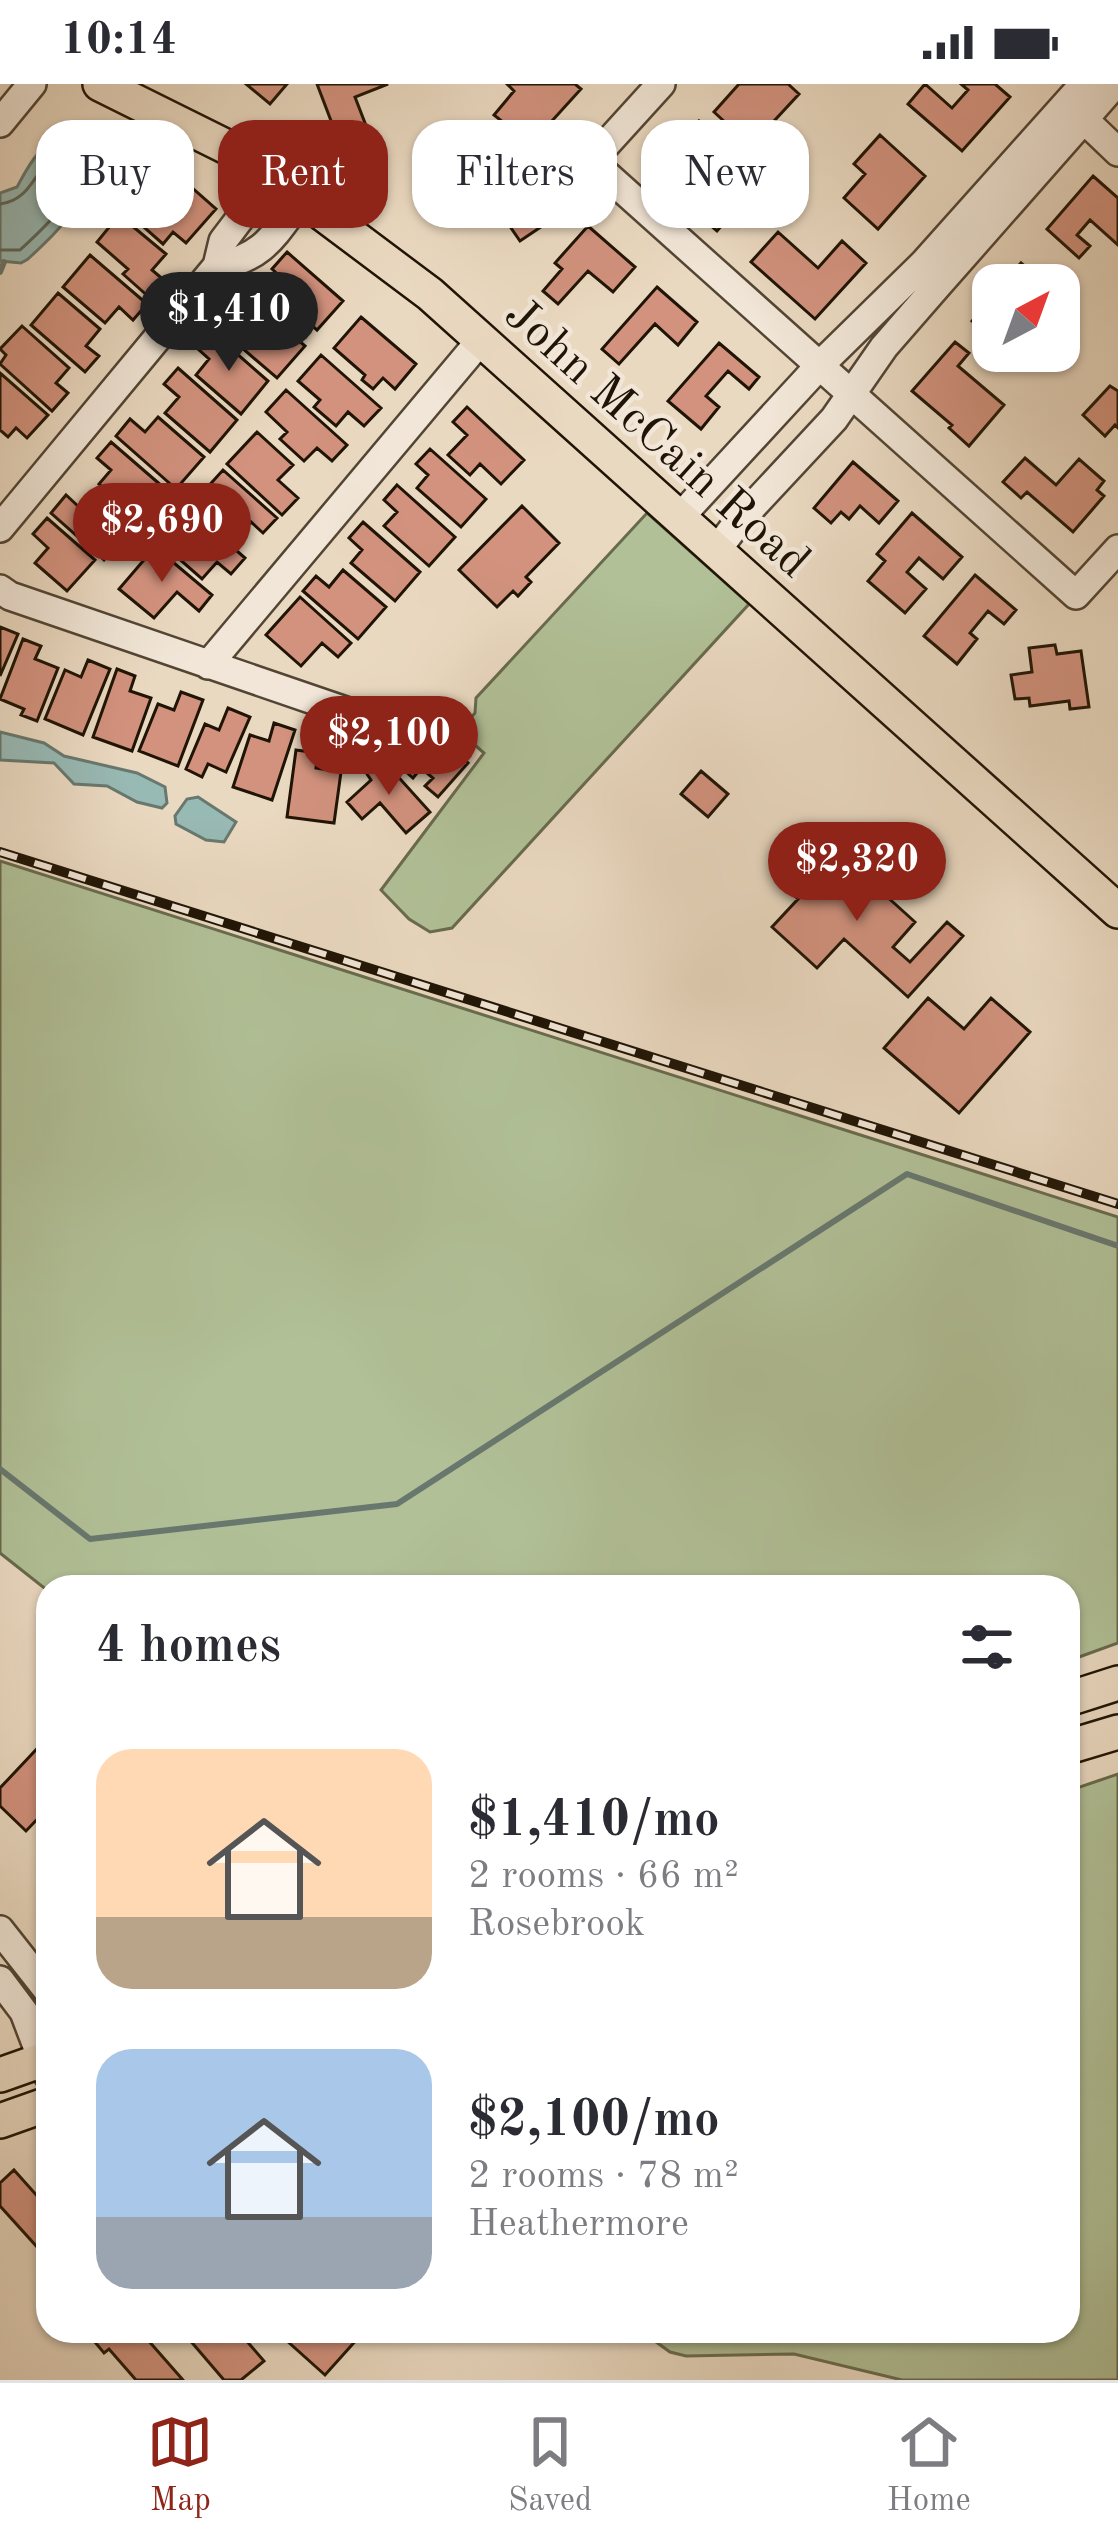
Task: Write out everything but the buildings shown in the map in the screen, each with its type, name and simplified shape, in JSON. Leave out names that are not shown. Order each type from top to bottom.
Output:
[{"type":"main road","name":"John McCain Road","points":[[100,84],[218,142]]},
{"type":"main road","name":"John McCain Road","points":[[344,228],[430,294],[1118,911]]},
{"type":"main road","points":[[1080,1695],[1118,1683]]},
{"type":"main road","points":[[1080,1743],[1118,1732]]},
{"type":"main road","points":[[0,2075],[36,2066]]},
{"type":"main road","points":[[0,2121],[36,2108]]},
{"type":"street","points":[[0,123],[32,84]]},
{"type":"street","points":[[661,84],[591,161],[1076,595],[1118,549]]},
{"type":"street","points":[[680,518],[821,364],[1078,102],[1115,84]]},
{"type":"street","points":[[1078,102],[1118,152]]},
{"type":"street","points":[[716,551],[853,393],[884,347],[1078,102]]},
{"type":"street","points":[[0,528],[217,266],[223,242],[233,228]]},
{"type":"street","points":[[217,266],[245,261],[278,228]]},
{"type":"street","points":[[208,665],[479,341]]},
{"type":"street","points":[[0,589],[360,716]]},
{"type":"street","points":[[0,1930],[36,1975]]},
{"type":"street","points":[[0,1980],[24,2012],[36,2040]]},
{"type":"green space","points":[[647,513],[749,604],[452,928],[430,932],[409,919],[381,890],[484,753],[459,731],[475,713],[476,698]]},
{"type":"green space","points":[[0,861],[1118,1217],[1118,1643],[1080,1657],[1080,1575],[36,1575],[36,1582],[0,1553]]},
{"type":"green space","points":[[1118,1774],[1118,2380],[902,2380],[794,2354],[686,2356],[658,2343],[1080,2343],[1080,1787]]},
{"type":"water","points":[[36,157],[36,228],[59,228],[21,263],[0,261],[0,193],[17,187]]},
{"type":"water","points":[[0,732],[44,743],[64,756],[137,773],[165,787],[167,803],[162,808],[137,802],[107,786],[74,784],[54,763],[0,760]]},
{"type":"water","points":[[198,797],[236,822],[224,842],[206,840],[176,824],[175,816],[187,799]]},
{"type":"waterway","points":[[0,272],[4,262]]},
{"type":"waterway","points":[[0,1469],[90,1539],[397,1504],[907,1174],[1118,1246]]},
{"type":"railway","points":[[0,852],[1118,1204]]}]
